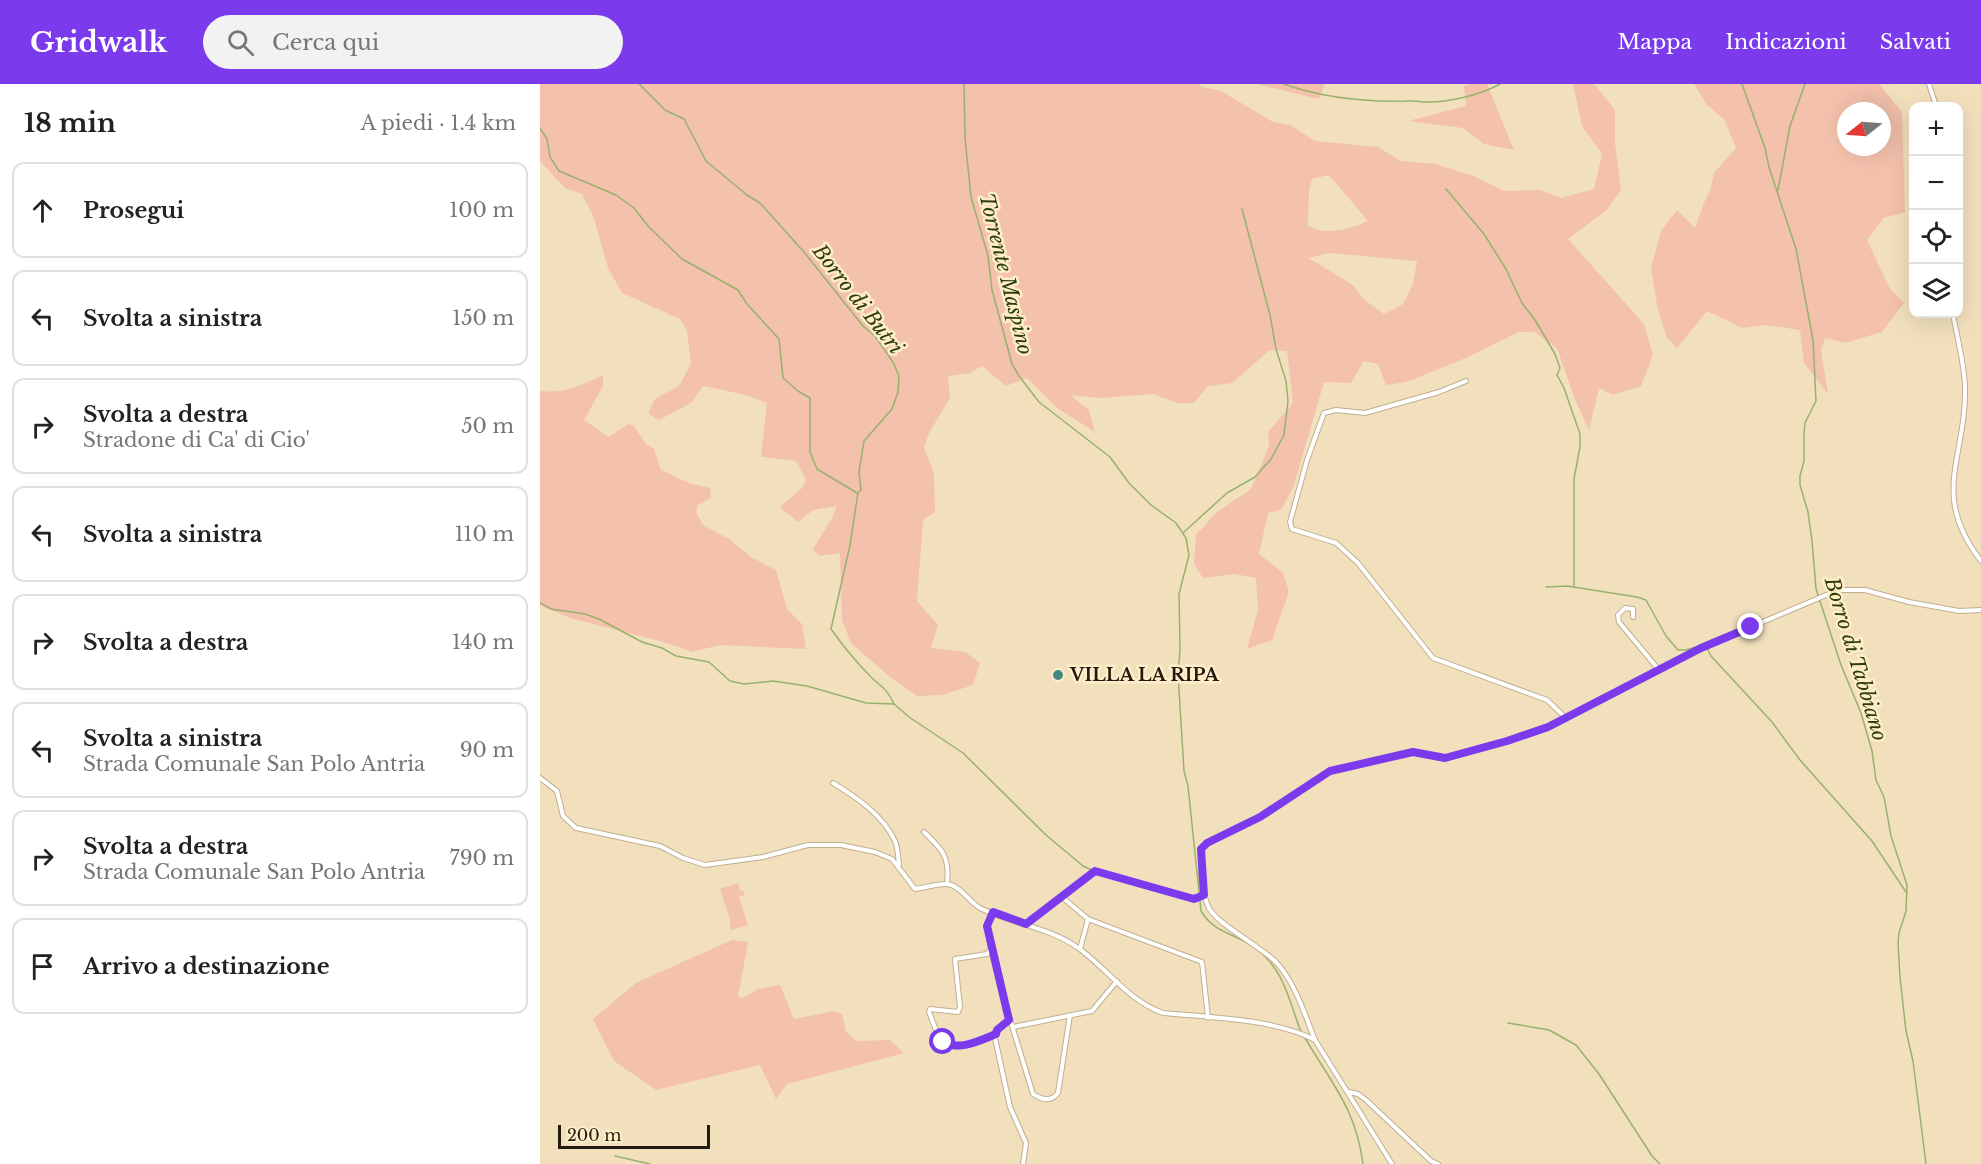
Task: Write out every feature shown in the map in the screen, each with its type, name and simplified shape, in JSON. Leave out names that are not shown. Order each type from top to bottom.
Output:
[{"type":"street","points":[[1929,84],[1935,102]]},
{"type":"street","points":[[1954,318],[1965,385],[1952,499],[1969,546],[1981,561]]},
{"type":"street","points":[[1466,381],[1439,393],[1365,413],[1336,410],[1324,414],[1307,460],[1290,522],[1292,529],[1336,543],[1358,563],[1433,658],[1547,700],[1566,718]]},
{"type":"street","points":[[1392,1164],[1315,1040],[1292,982],[1261,948],[1209,910],[1204,895],[1201,849],[1207,843],[1260,817],[1330,771],[1413,752],[1445,758],[1548,727],[1701,648],[1838,590],[1864,590],[1909,602],[1959,611],[1981,610]]},
{"type":"street","points":[[1633,617],[1633,609],[1625,608],[1618,615],[1619,622],[1659,670]]},
{"type":"street","points":[[540,778],[556,791],[563,816],[576,828],[660,846],[683,858],[705,865],[763,858],[808,845],[841,845],[875,852],[892,859],[899,865],[915,889],[947,884],[978,907],[1065,940],[1080,949],[1149,1008],[1163,1013],[1272,1024],[1315,1040]]},
{"type":"street","points":[[833,783],[858,799],[879,820],[895,842],[899,865]]},
{"type":"street","points":[[924,832],[942,850],[949,867],[947,884]]},
{"type":"street","points":[[1026,924],[1095,871],[1194,899],[1204,895]]},
{"type":"street","points":[[1062,897],[1088,919],[1202,962],[1208,1018]]},
{"type":"street","points":[[993,912],[987,926],[1009,1020],[1033,1094],[1049,1100],[1058,1093],[1070,1015]]},
{"type":"street","points":[[1080,949],[1088,919]]},
{"type":"street","points":[[991,949],[987,954],[955,959],[960,1007],[958,1012],[930,1009],[929,1012],[943,1042],[951,1047],[975,1043],[996,1034]]},
{"type":"street","points":[[1013,1027],[1092,1011],[1117,981]]},
{"type":"street","points":[[1009,1020],[997,1030],[995,1038],[1010,1107],[1026,1143],[1023,1164]]},
{"type":"street","points":[[1348,1092],[1358,1094],[1366,1100],[1431,1161],[1438,1164]]},
{"type":"shaded area","points":[[540,84],[1199,84],[1202,87],[1221,91],[1273,122],[1290,125],[1315,141],[1378,147],[1400,161],[1436,164],[1473,176],[1505,191],[1540,190],[1561,198],[1594,189],[1602,154],[1582,126],[1573,84],[1594,84],[1615,110],[1615,143],[1621,190],[1607,210],[1568,239],[1644,324],[1653,355],[1641,386],[1613,395],[1599,388],[1589,430],[1574,397],[1557,348],[1534,332],[1519,332],[1468,357],[1407,382],[1386,385],[1378,364],[1364,361],[1351,383],[1324,382],[1293,488],[1281,510],[1268,513],[1259,554],[1283,573],[1289,592],[1272,640],[1247,649],[1258,610],[1256,578],[1234,574],[1203,578],[1194,564],[1196,535],[1217,512],[1251,489],[1269,446],[1268,432],[1293,403],[1287,351],[1270,350],[1232,383],[1208,386],[1194,403],[1177,403],[1153,394],[1101,398],[1070,395],[1089,410],[1095,432],[1057,408],[1027,378],[1006,386],[982,366],[970,373],[948,376],[950,398],[929,433],[924,448],[934,473],[935,512],[923,520],[917,601],[938,625],[931,648],[965,652],[980,663],[973,685],[942,695],[917,696],[891,678],[851,643],[842,620],[840,553],[819,556],[813,549],[837,506],[813,510],[798,522],[780,507],[801,489],[806,480],[796,461],[761,457],[767,403],[746,395],[703,386],[691,403],[659,420],[648,413],[655,399],[679,386],[691,364],[687,330],[680,319],[622,293],[608,268],[594,218],[582,194],[565,188],[540,161]],"holes":[[[1329,175],[1368,221],[1354,227],[1330,231],[1308,226],[1309,191],[1312,179]],[[1330,253],[1417,261],[1413,284],[1403,304],[1384,314],[1362,298],[1355,287],[1308,258]]]},
{"type":"shaded area","points":[[1256,84],[1325,84],[1319,99]]},
{"type":"shaded area","points":[[1487,84],[1514,150],[1484,144],[1463,128],[1408,121],[1466,106],[1464,86]]},
{"type":"shaded area","points":[[1694,84],[1879,84],[1902,112],[1905,212],[1884,218],[1867,240],[1889,287],[1904,303],[1882,332],[1845,343],[1825,338],[1821,350],[1828,394],[1804,363],[1800,330],[1765,325],[1742,328],[1707,311],[1677,348],[1666,336],[1657,305],[1651,268],[1661,231],[1677,210],[1695,228],[1710,191],[1714,173],[1736,148],[1724,119],[1707,105]]},
{"type":"shaded area","points":[[603,375],[603,386],[584,420],[609,437],[628,424],[634,426],[645,443],[654,449],[661,470],[689,483],[710,488],[711,498],[698,505],[696,512],[703,525],[729,539],[751,557],[776,570],[787,609],[802,624],[806,649],[720,645],[692,652],[667,643],[570,618],[540,605],[540,391],[565,390]]},
{"type":"shaded area","points":[[738,883],[740,891],[743,891],[745,895],[739,897],[748,925],[731,930],[729,924],[731,923],[720,889]]},
{"type":"shaded area","points":[[732,940],[748,942],[738,997],[743,998],[758,989],[780,985],[794,1019],[834,1011],[842,1014],[846,1032],[857,1041],[890,1040],[904,1053],[787,1084],[776,1099],[760,1065],[656,1090],[614,1061],[593,1019],[636,983]]},
{"type":"waterway","name":"Borro di Butri","points":[[639,84],[665,110],[684,119],[706,161],[760,203],[804,252],[863,326],[875,336],[893,362],[899,376],[898,392],[892,409],[864,441],[859,472],[861,490],[858,493],[850,545],[831,629],[845,648],[887,692],[894,704]]},
{"type":"waterway","name":"Torrente Maspino","points":[[964,84],[965,138],[971,197],[988,256],[992,290],[1012,364],[1039,402],[1110,457],[1129,483],[1151,505],[1176,523],[1186,538],[1189,555],[1179,594],[1178,674],[1184,771],[1188,786],[1201,911],[1212,924],[1247,942],[1273,965],[1284,985],[1301,1032]]},
{"type":"waterway","points":[[1284,84],[1314,93],[1344,98],[1424,102],[1463,98],[1500,84]]},
{"type":"waterway","name":"Borro di Tabbiano","points":[[1742,84],[1765,148],[1796,249],[1813,340],[1816,401],[1805,423],[1804,461],[1800,485],[1808,512],[1816,589],[1841,665],[1861,713],[1872,751],[1876,780],[1884,797],[1891,836],[1907,885],[1906,911],[1898,943],[1900,977],[1926,1164]]},
{"type":"waterway","points":[[1778,190],[1790,126],[1805,84]]},
{"type":"waterway","points":[[540,128],[547,139],[550,157],[559,171],[616,195],[634,208],[648,226],[682,259],[738,290],[747,304],[779,339],[783,378],[810,398],[810,452],[817,469],[857,493]]},
{"type":"waterway","points":[[1446,189],[1484,234],[1506,269],[1522,303],[1555,354],[1560,368],[1557,375],[1564,388],[1580,434],[1574,479],[1574,586]]},
{"type":"waterway","points":[[1184,532],[1227,493],[1255,477],[1271,459],[1284,435],[1288,401],[1286,381],[1242,209]]},
{"type":"waterway","points":[[1546,587],[1567,586],[1646,600],[1666,636],[1678,650],[1705,644]]},
{"type":"waterway","points":[[540,603],[551,609],[585,614],[599,619],[642,642],[662,648],[676,656],[709,662],[730,681],[744,684],[773,681],[807,686],[866,703],[894,704],[909,717],[963,753],[1046,835],[1083,866],[1092,870]]},
{"type":"waterway","points":[[1707,648],[1711,656],[1772,722],[1800,760],[1872,841],[1906,892]]},
{"type":"waterway","points":[[1508,1023],[1549,1030],[1576,1045],[1599,1074],[1652,1156],[1660,1164]]},
{"type":"waterway","name":"Torrente Maspino","points":[[1305,1038],[1349,1112],[1360,1145],[1363,1164]]},
{"type":"waterway","points":[[615,1156],[650,1164]]},
{"type":"place","name":"VILLA LA RIPA","points":[[1058,675]]},
{"type":"route","points":[[943,1042],[951,1047],[975,1043],[996,1034],[997,1030],[1009,1020],[987,926],[993,912],[1026,924],[1095,871],[1194,899],[1204,895],[1201,849],[1207,843],[1260,817],[1330,771],[1413,752],[1445,758],[1548,727],[1701,648],[1751,627]]}]
